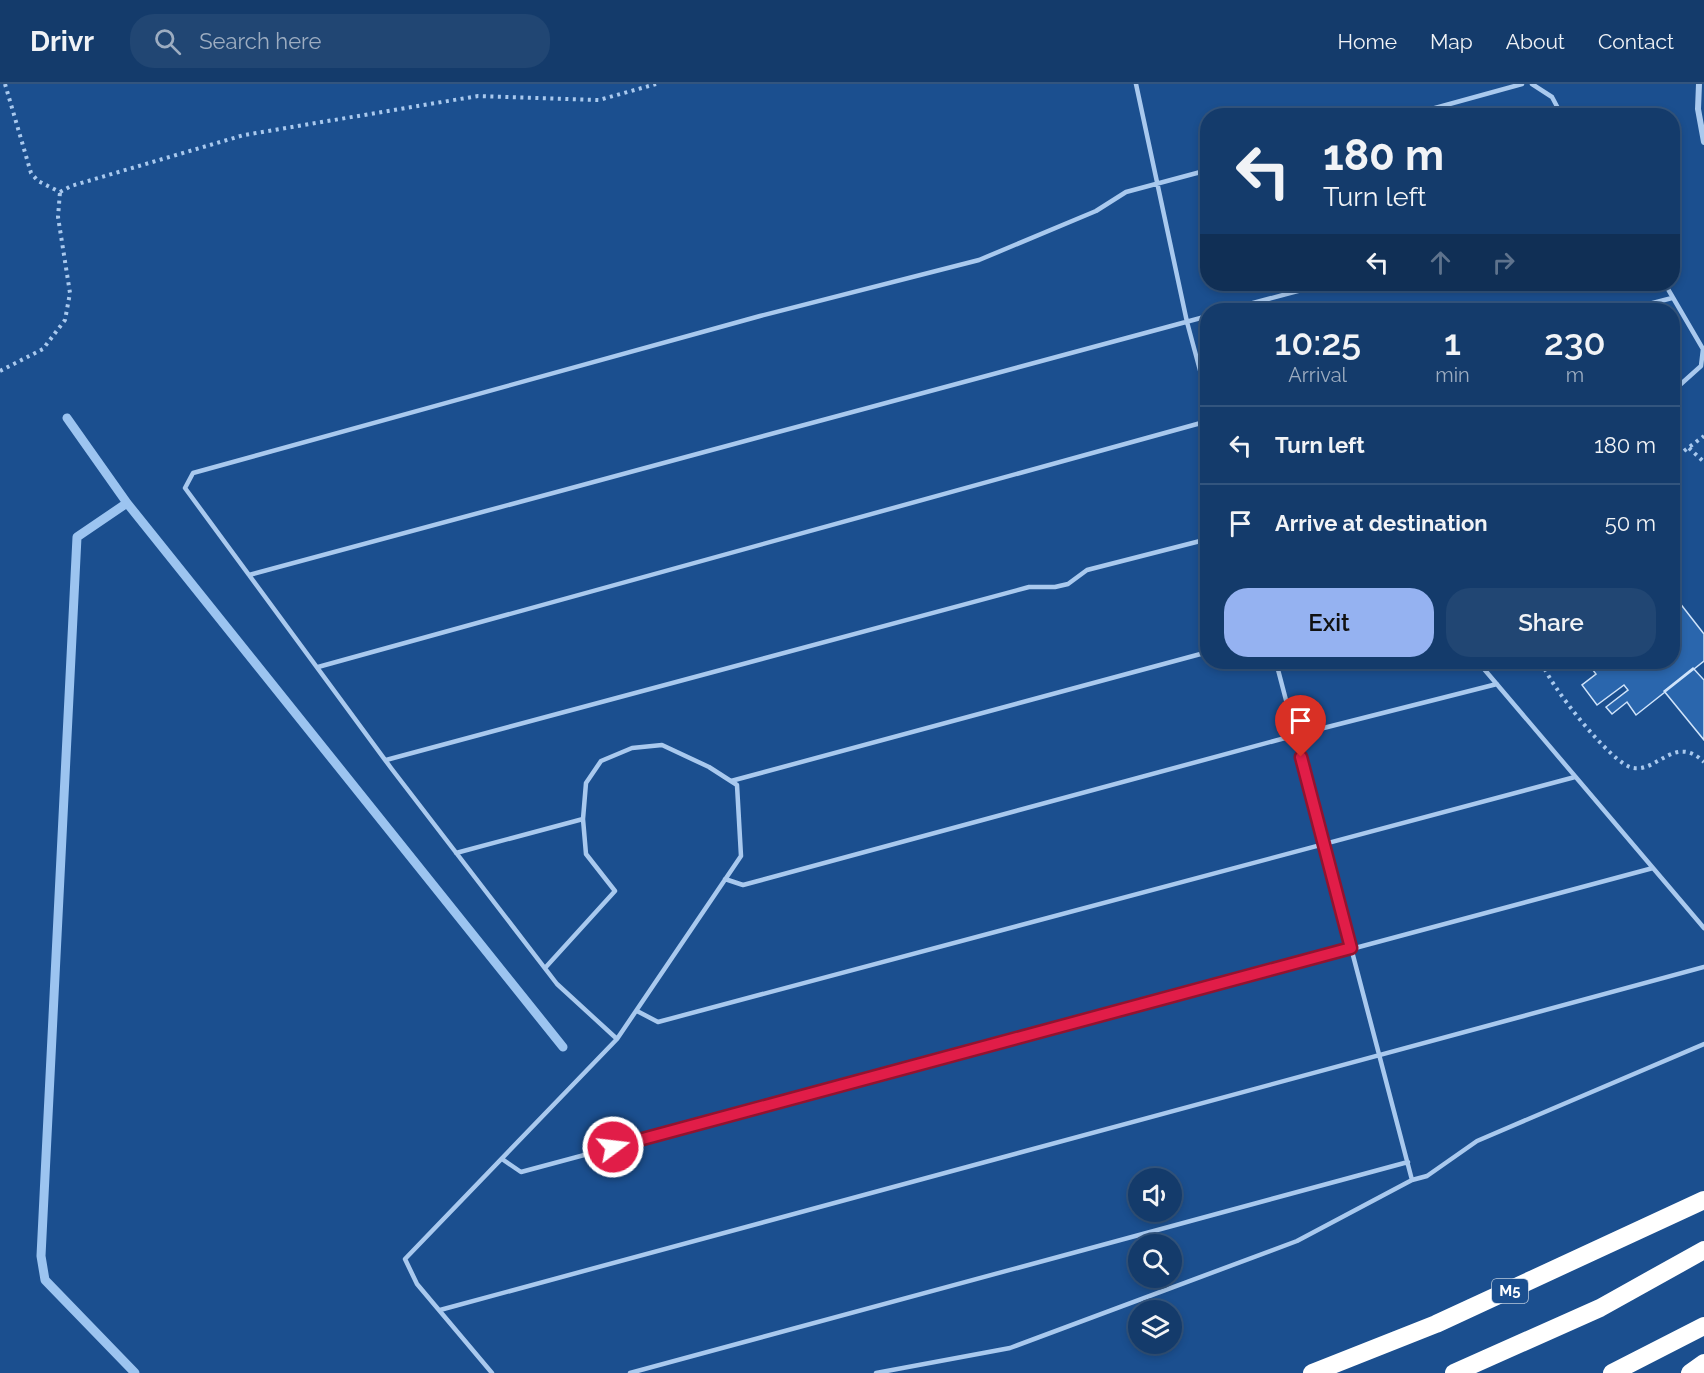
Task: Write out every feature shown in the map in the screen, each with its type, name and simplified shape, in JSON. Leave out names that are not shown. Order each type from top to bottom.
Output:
[{"type":"highway","name":"M5","points":[[1312,1373],[1436,1324],[1704,1200]]},
{"type":"highway","points":[[1454,1373],[1600,1308],[1704,1250]]},
{"type":"highway","points":[[1612,1373],[1704,1326]]},
{"type":"highway","points":[[1690,1373],[1704,1363]]},
{"type":"street","points":[[1699,84],[1698,109],[1704,142]]},
{"type":"lane","points":[[1136,84],[1187,322],[1200,370]]},
{"type":"lane","points":[[1435,108],[1522,84]]},
{"type":"lane","points":[[1532,84],[1552,97],[1558,108]]},
{"type":"lane","points":[[618,1039],[557,984],[386,760],[185,488],[193,473],[760,316],[979,260],[1096,212],[1126,192],[1200,172]]},
{"type":"lane","points":[[1253,303],[1298,291]]},
{"type":"lane","points":[[1668,291],[1675,303]]},
{"type":"lane","points":[[1653,303],[1672,298]]},
{"type":"lane","points":[[1680,311],[1703,350],[1701,366],[1680,385]]},
{"type":"lane","points":[[249,575],[1200,318]]},
{"type":"lane","points":[[318,667],[1200,423]]},
{"type":"lane","points":[[386,760],[1029,587],[1055,587],[1068,584],[1087,570],[1200,541]]},
{"type":"lane","points":[[731,781],[1200,654]]},
{"type":"lane","points":[[1278,669],[1412,1180]]},
{"type":"lane","points":[[1484,669],[1704,928]]},
{"type":"lane","points":[[725,879],[743,885],[1296,735],[1497,684]]},
{"type":"lane","points":[[492,1373],[417,1284],[405,1259],[618,1039],[741,856],[737,785],[709,767],[662,746],[632,748],[601,761],[586,783],[583,819],[586,855],[615,891],[545,968]]},
{"type":"lane","points":[[637,1011],[658,1022],[1324,846],[1575,777]]},
{"type":"lane","points":[[456,853],[583,819]]},
{"type":"lane","points":[[502,1159],[521,1172],[1653,868]]},
{"type":"lane","points":[[440,1310],[1704,967]]},
{"type":"lane","points":[[876,1373],[1010,1348],[1297,1241],[1412,1180],[1427,1176],[1477,1141],[1704,1044]]},
{"type":"lane","points":[[630,1373],[1408,1162]]},
{"type":"path","points":[[5,84],[31,173],[38,181],[60,192]]},
{"type":"path","points":[[60,192],[71,186],[244,135],[478,96],[599,100],[656,84]]},
{"type":"path","points":[[0,371],[42,349],[65,320],[70,293],[58,217],[60,192]]},
{"type":"path","points":[[1680,454],[1704,436]]},
{"type":"path","points":[[1689,447],[1704,462]]},
{"type":"path","points":[[1545,669],[1553,685],[1606,748],[1625,766],[1646,767],[1676,752],[1695,755],[1704,762]]},
{"type":"building","points":[[1680,603],[1704,634],[1704,661],[1636,715],[1627,702],[1612,714],[1606,707],[1628,690],[1624,685],[1597,705],[1582,685],[1596,674],[1592,669],[1680,669]]},
{"type":"building","points":[[1693,668],[1704,680],[1704,740],[1664,691]]},
{"type":"waterway","points":[[67,418],[127,503],[563,1047]]},
{"type":"waterway","points":[[127,503],[77,537],[41,1256],[45,1280],[135,1373]]},
{"type":"route","points":[[613,1147],[1351,948],[1301,757]]}]
